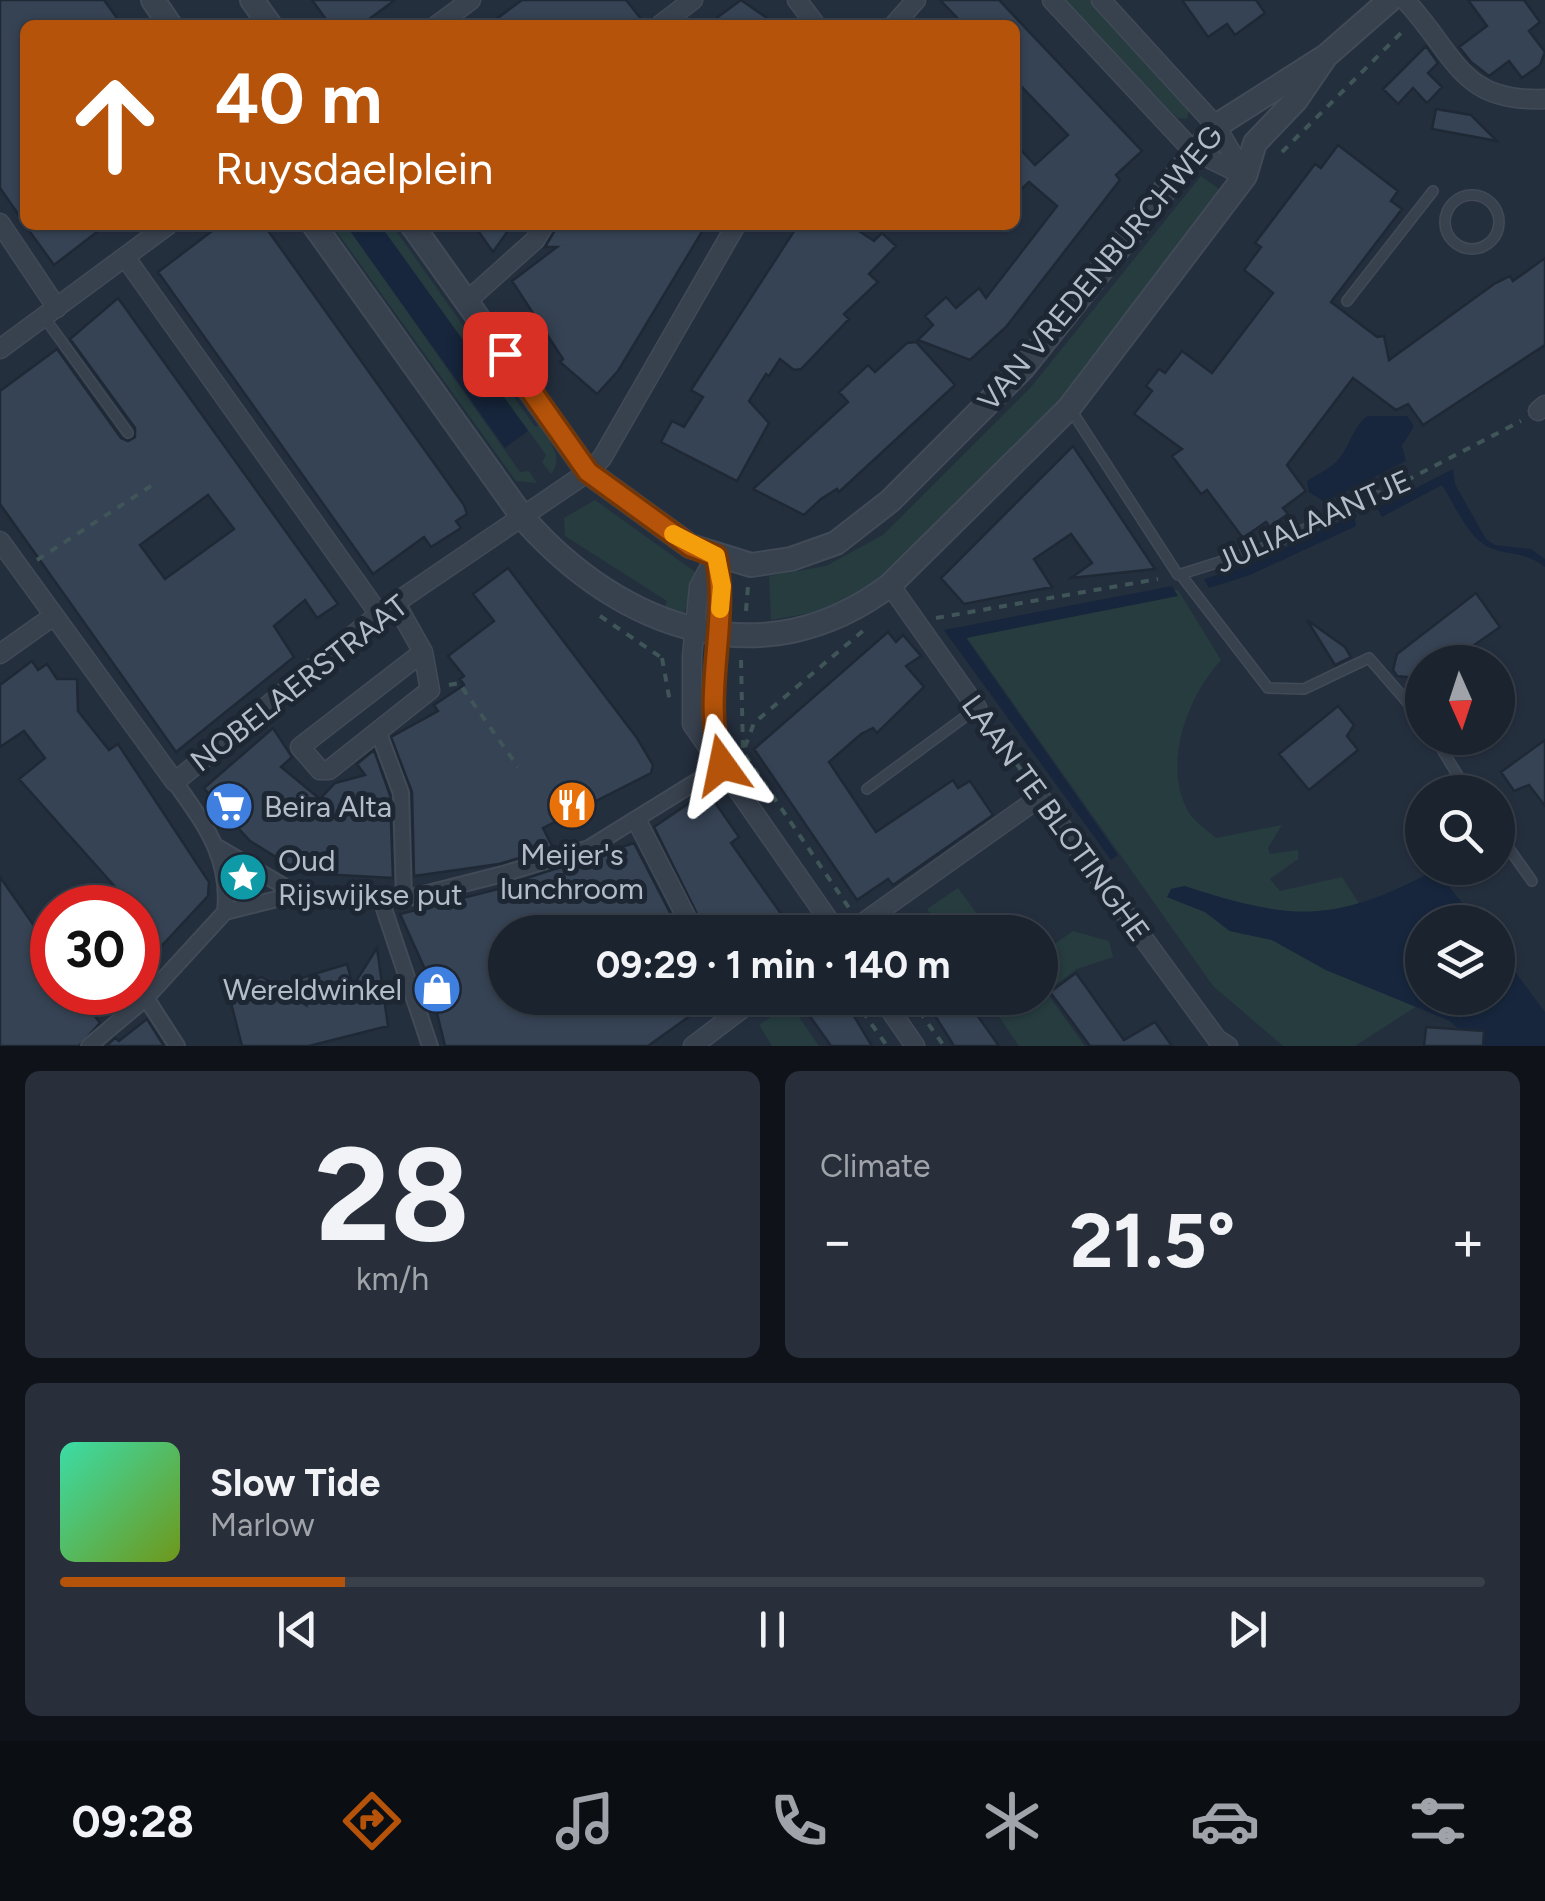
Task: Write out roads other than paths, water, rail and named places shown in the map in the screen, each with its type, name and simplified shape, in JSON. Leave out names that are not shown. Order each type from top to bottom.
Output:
[{"type":"street","points":[[444,20],[472,0]]},
{"type":"street","points":[[667,20],[693,0]]},
{"type":"street","points":[[797,0],[812,20]]},
{"type":"street","points":[[898,20],[916,0]]},
{"type":"street","points":[[1052,0],[1192,150],[1245,176]]},
{"type":"street","points":[[1102,0],[1216,126],[1245,176]]},
{"type":"street","name":"VAN VREDENBURCHWEG","points":[[716,556],[751,565],[791,560],[836,543],[890,501],[1024,366],[1192,150],[1216,126],[1326,56],[1390,0]]},
{"type":"street","points":[[1405,0],[1477,88],[1512,98],[1545,99]]},
{"type":"street","name":"VAN VREDENBURCHWEG","points":[[318,230],[524,519],[555,554],[655,620],[742,645],[830,622],[890,585],[1069,408],[1245,176],[1254,144],[1296,100],[1326,56]]},
{"type":"street","points":[[0,223],[50,312]]},
{"type":"street","points":[[0,350],[161,230]]},
{"type":"street","points":[[416,230],[588,472],[690,546],[716,556]]},
{"type":"street","points":[[466,301],[535,240],[541,230]]},
{"type":"street","name":"NOBELAERSTRAAT","points":[[175,782],[379,614],[588,472],[602,458],[733,230]]},
{"type":"street","points":[[125,257],[379,614]]},
{"type":"street","points":[[0,541],[219,848],[228,884],[225,912]]},
{"type":"street","points":[[716,556],[700,587],[693,632],[692,724],[826,915]]},
{"type":"street","points":[[716,556],[722,586],[712,734],[722,765]]},
{"type":"street","name":"LAAN TE BLOTINGHE","points":[[890,585],[976,708]]},
{"type":"street","points":[[396,604],[423,652],[430,690],[329,770],[320,770],[300,747],[423,652]]},
{"type":"street","points":[[0,654],[52,617]]},
{"type":"street","points":[[378,731],[402,793],[404,899]]},
{"type":"street","points":[[160,983],[225,912],[297,894],[404,899],[589,848],[722,765]]},
{"type":"street","name":"LAAN TE BLOTINGHE","points":[[875,915],[1040,797],[1217,1039],[1228,1046]]},
{"type":"street","points":[[637,821],[685,915]]},
{"type":"street","points":[[219,848],[297,894]]},
{"type":"street","points":[[381,900],[430,1046]]},
{"type":"street","points":[[90,1046],[126,1015]]},
{"type":"street","points":[[157,1015],[176,1046]]},
{"type":"street","points":[[694,1046],[728,1015]]},
{"type":"street","points":[[894,1015],[915,1046]]},
{"type":"lane","points":[[1347,301],[1433,191]]},
{"type":"lane","points":[[1464,195],[1482,195],[1494,204],[1500,219],[1497,235],[1485,247],[1461,247],[1446,230],[1451,204],[1464,195]]},
{"type":"lane","points":[[50,312],[128,434]]},
{"type":"lane","points":[[1069,408],[1180,575],[1268,688],[1304,689],[1369,658],[1405,699]]},
{"type":"lane","name":"JULIALAANTJE","points":[[1180,575],[1274,544],[1378,496]]},
{"type":"lane","points":[[867,789],[976,708]]},
{"type":"lane","points":[[1515,857],[1532,881]]},
{"type":"water","points":[[350,230],[384,230],[528,431],[505,448]]},
{"type":"water","points":[[1368,416],[1407,416],[1414,426],[1402,446],[1406,461],[1325,502],[1309,492],[1307,481],[1335,463]]},
{"type":"water","points":[[1453,469],[1455,484],[1486,539],[1495,545],[1531,549],[1545,559],[1545,567],[1484,545],[1470,531],[1442,485],[1382,517],[1377,508]]},
{"type":"water","points":[[1354,515],[1356,526],[1250,575],[1209,588],[1204,579],[1246,566]]},
{"type":"water","points":[[1172,586],[1178,596],[966,638],[1118,855],[1111,860],[944,630]]},
{"type":"water","points":[[1448,885],[1464,905],[1405,905],[1405,1002],[1326,970],[1272,940],[1230,931],[1205,912],[1167,897],[1171,889],[1184,886],[1255,906],[1312,911],[1340,908],[1400,888]]},
{"type":"water","points":[[1515,972],[1545,1012],[1545,1046],[1466,1046],[1467,1038],[1450,1021],[1435,1015],[1515,1015]]},
{"type":"place","name":"Meijer's lunchroom","points":[[572,805]]},
{"type":"place","name":"Beira Alta","points":[[229,806]]},
{"type":"place","name":"Oud Rijswijkse put","points":[[243,877]]},
{"type":"place","name":"Wereldwinkel","points":[[437,989]]}]
